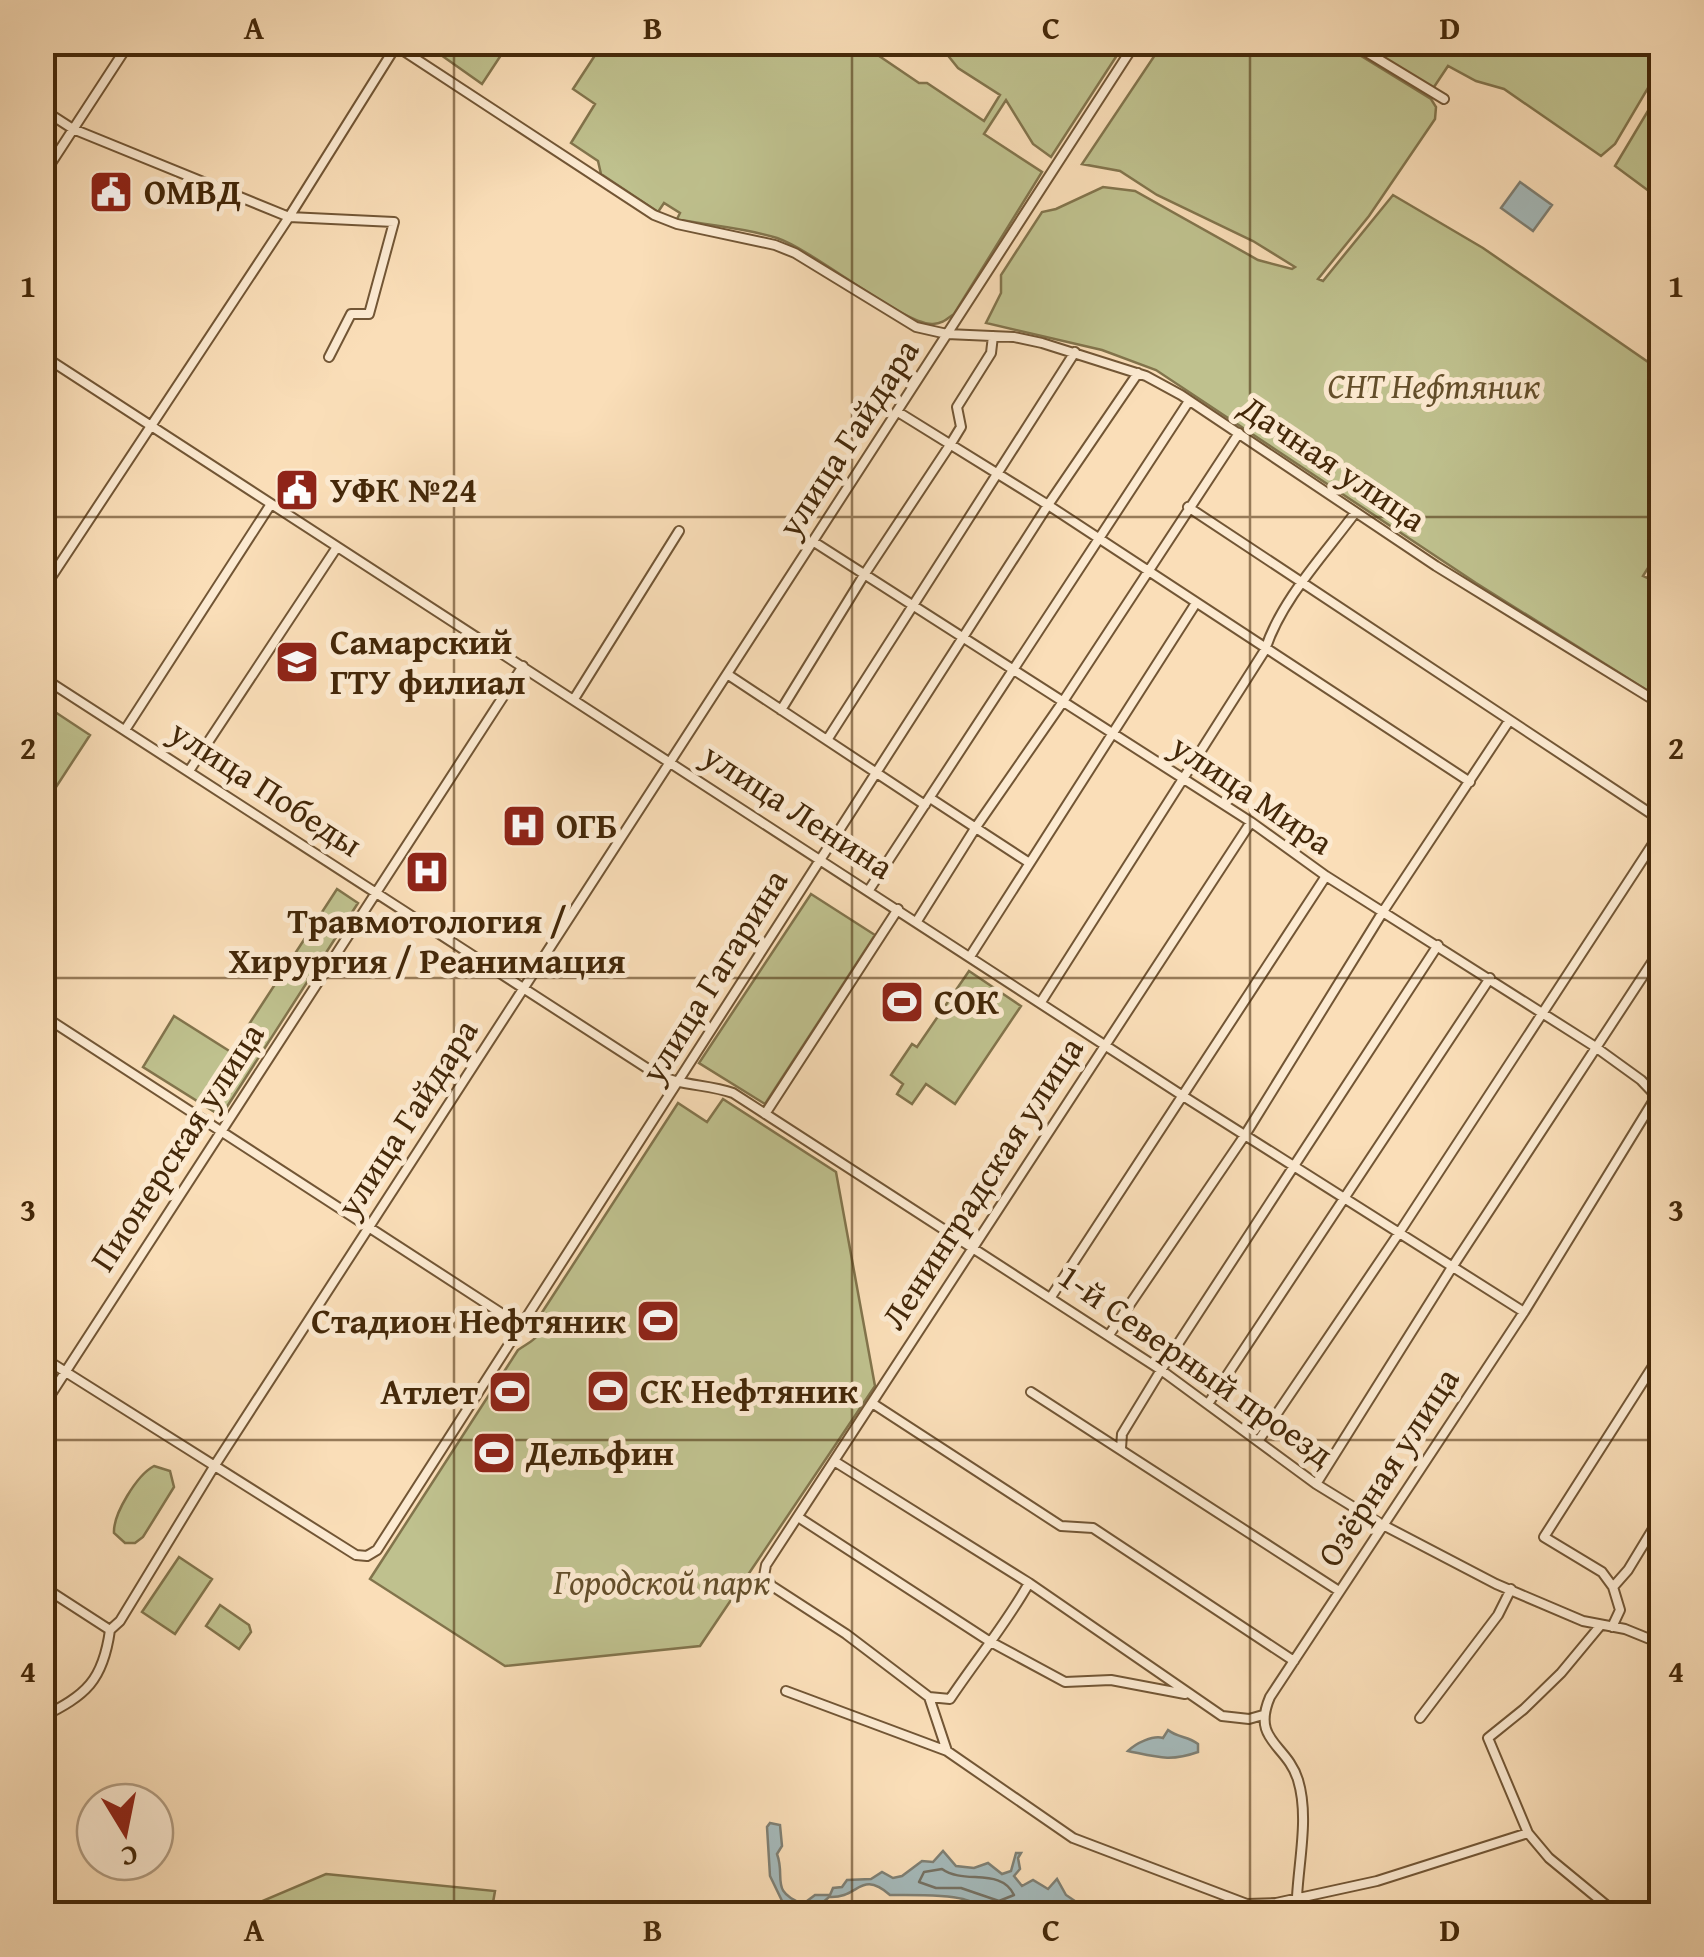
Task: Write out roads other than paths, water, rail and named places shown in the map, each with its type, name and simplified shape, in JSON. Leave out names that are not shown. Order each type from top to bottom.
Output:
[{"type":"street","points":[[42,176],[130,42]]},
{"type":"street","name":"улица Гайдара","points":[[42,1717],[87,1690],[100,1670],[110,1630],[134,1599],[214,1465],[1136,42]]},
{"type":"street","points":[[1350,42],[1444,99]]},
{"type":"street","points":[[42,591],[290,217],[393,44]]},
{"type":"street","name":"Дачная улица","points":[[393,44],[654,215],[677,224],[775,245],[809,261],[916,327],[948,334],[1022,338],[1138,374],[1189,401],[1355,512],[1662,706]]},
{"type":"street","points":[[42,109],[73,129],[290,217],[394,222],[369,314],[351,314],[328,357]]},
{"type":"street","points":[[781,710],[950,445],[960,426],[957,407],[992,352],[993,336]]},
{"type":"street","points":[[827,740],[1075,352]]},
{"type":"street","name":"улица Ленина","points":[[42,354],[1183,1096],[1524,1312]]},
{"type":"street","name":"улица Гагарина","points":[[214,1465],[356,1555],[367,1556],[377,1550],[962,638],[1138,374]]},
{"type":"street","points":[[869,890],[1189,401]]},
{"type":"street","points":[[898,412],[1470,782]]},
{"type":"street","points":[[917,921],[1239,434]]},
{"type":"street","points":[[125,730],[272,504]]},
{"type":"street","points":[[1188,507],[1662,822]]},
{"type":"street","points":[[1040,1002],[1265,650],[1269,636],[1304,581],[1355,512]]},
{"type":"street","points":[[574,700],[679,531]]},
{"type":"street","name":"улица Мира","points":[[814,542],[1594,1046],[1641,1080],[1658,1100]]},
{"type":"street","points":[[189,772],[337,546]]},
{"type":"street","points":[[970,955],[1196,603]]},
{"type":"street","name":"Пионерская улица","points":[[42,1408],[523,666]]},
{"type":"street","points":[[727,674],[876,772],[976,827],[1028,862]]},
{"type":"street","name":"улица Победы","points":[[42,676],[656,1074],[678,1083],[712,1086],[733,1094],[974,1248]]},
{"type":"street","points":[[1109,1335],[1245,1134],[1384,910],[1509,721]]},
{"type":"street","name":"Ленинградская улица","points":[[928,1698],[846,1634],[772,1586],[764,1576],[766,1565],[1251,822]]},
{"type":"street","points":[[1260,1440],[1662,830]]},
{"type":"street","points":[[1051,1296],[1326,876]]},
{"type":"street","points":[[764,1114],[898,909]]},
{"type":"street","points":[[1121,1448],[1122,1434],[1161,1370],[1438,945]]},
{"type":"street","points":[[1316,1484],[1594,1046],[1662,947]]},
{"type":"street","points":[[1208,1404],[1490,978]]},
{"type":"street","points":[[42,1015],[521,1326]]},
{"type":"street","name":"Озёрная улица","points":[[1264,1715],[1270,1697],[1524,1312],[1662,1088]]},
{"type":"street","name":"1-й Северный проезд","points":[[974,1248],[1161,1370],[1316,1484],[1381,1524],[1496,1584],[1600,1626],[1625,1628],[1662,1644]]},
{"type":"street","points":[[1612,1627],[1620,1610],[1613,1586],[1602,1572],[1544,1538],[1662,1352]]},
{"type":"street","points":[[42,1357],[214,1465]]},
{"type":"street","points":[[1031,1392],[1339,1590]]},
{"type":"street","points":[[872,1403],[1061,1526],[1092,1528],[1294,1661]]},
{"type":"street","points":[[834,1460],[1029,1583],[1222,1716],[1264,1715],[1268,1736],[1290,1764],[1300,1788],[1303,1817],[1297,1896]]},
{"type":"street","points":[[1613,1586],[1628,1570],[1662,1514]]},
{"type":"street","points":[[798,1517],[989,1641],[1064,1682],[1110,1680],[1191,1695]]},
{"type":"street","points":[[947,1751],[928,1698],[950,1700],[989,1641],[1008,1620],[1029,1583]]},
{"type":"street","points":[[42,1586],[110,1630]]},
{"type":"street","points":[[1420,1718],[1498,1615],[1511,1589]]},
{"type":"street","points":[[1600,1626],[1549,1685],[1488,1738],[1528,1833],[1549,1858],[1617,1914]]},
{"type":"street","points":[[786,1691],[947,1751],[1072,1838],[1247,1904],[1276,1903],[1376,1880],[1528,1833]]},
{"type":"street","points":[[1648,1914],[1662,1888]]},
{"type":"street","points":[[1267,1914],[1276,1903]]},
{"type":"water","points":[[1520,182],[1552,205],[1533,231],[1501,208]]},
{"type":"water","points":[[1168,1730],[1198,1744],[1198,1752],[1171,1758],[1128,1751],[1145,1740],[1163,1738]]},
{"type":"water","points":[[770,1823],[780,1825],[782,1846],[777,1854],[782,1889],[803,1904],[815,1895],[830,1895],[833,1888],[842,1887],[847,1880],[871,1879],[882,1872],[893,1878],[902,1876],[922,1861],[933,1862],[943,1851],[956,1866],[974,1868],[988,1863],[1002,1874],[1011,1871],[1016,1853],[1021,1853],[1020,1869],[1014,1876],[1022,1886],[1033,1880],[1048,1889],[1057,1879],[1066,1895],[1094,1914],[1017,1914],[1010,1908],[1002,1912],[955,1897],[890,1895],[865,1885],[829,1897],[807,1914],[783,1914],[785,1907],[770,1876]]},
{"type":"place","name":"ОМВД","points":[[111,192]]},
{"type":"place","name":"УФК №24","points":[[297,490]]},
{"type":"place","name":"Самарский ГТУ филиал","points":[[297,662]]},
{"type":"place","name":"ОГБ","points":[[524,826]]},
{"type":"place","name":"Травмотология / Хирургия / Реанимация","points":[[427,872]]},
{"type":"place","name":"СОК","points":[[902,1002]]},
{"type":"place","name":"Стадион Нефтяник","points":[[658,1321]]},
{"type":"place","name":"СК Нефтяник","points":[[608,1391]]},
{"type":"place","name":"Атлет","points":[[510,1392]]},
{"type":"place","name":"Дельфин","points":[[494,1453]]},
{"type":"park label","name":"СНТ Нефтяник","points":[[1434,386]]},
{"type":"park label","name":"Городской парк","points":[[662,1582]]}]
